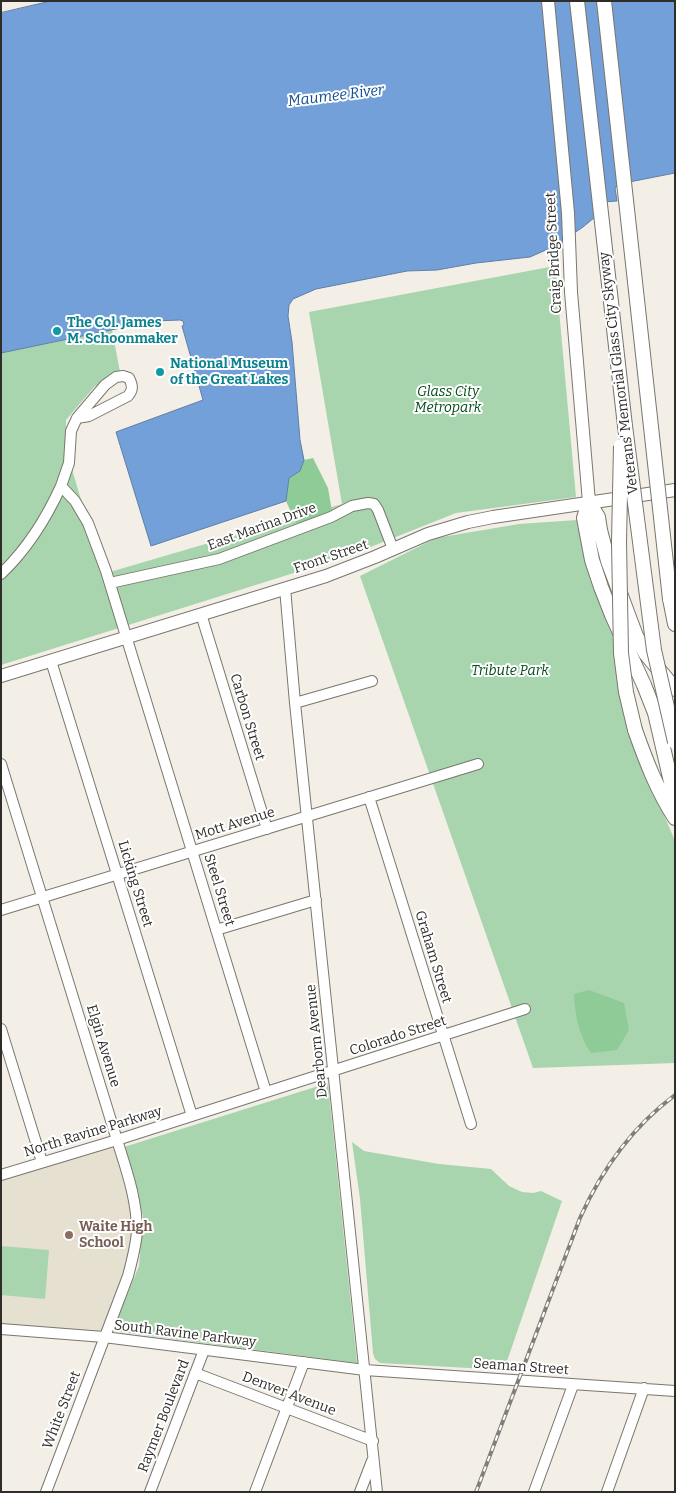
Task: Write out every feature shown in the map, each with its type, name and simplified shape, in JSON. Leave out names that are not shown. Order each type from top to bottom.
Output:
[{"type":"highway","name":"Veterans' Memorial Glass City Skyway","points":[[577,1],[624,426],[654,650],[675,742]]},
{"type":"highway","name":"Veterans' Memorial Glass City Skyway","points":[[604,1],[670,599],[675,624]]},
{"type":"highway","points":[[624,426],[620,449],[619,533],[621,653],[626,692],[635,730],[653,777],[675,818]]},
{"type":"highway","points":[[589,502],[598,517],[608,561],[636,636],[646,654],[675,688]]},
{"type":"highway","points":[[589,502],[584,518],[592,560],[612,615],[655,713],[675,799]]},
{"type":"main road","name":"Craig Bridge Street","points":[[548,1],[568,213],[571,292],[589,502]]},
{"type":"main road","name":"Front Street","points":[[1,676],[201,614],[285,594],[428,534],[468,522],[493,516],[675,490]]},
{"type":"street","points":[[1,574],[27,544],[61,486],[69,463],[70,438],[77,418],[105,384],[116,377],[123,376],[129,378],[133,384],[132,391],[128,396],[89,416],[77,418]]},
{"type":"street","name":"Steel Street","points":[[61,486],[75,500],[88,523],[110,583],[266,1092]]},
{"type":"street","name":"East Marina Drive","points":[[110,583],[219,559],[331,516],[352,506],[368,503],[374,504],[378,510],[393,549]]},
{"type":"street","name":"Dearborn Avenue","points":[[285,594],[377,1492]]},
{"type":"street","name":"Carbon Street","points":[[201,614],[267,829]]},
{"type":"street","name":"Licking Street","points":[[51,660],[192,1116]]},
{"type":"street","points":[[295,703],[372,681]]},
{"type":"street","name":"Elgin Avenue","points":[[1,764],[135,1200],[137,1230],[133,1257],[128,1276],[104,1338]]},
{"type":"street","name":"Mott Avenue","points":[[1,910],[478,764]]},
{"type":"street","name":"Graham Street","points":[[368,797],[471,1124]]},
{"type":"street","points":[[216,930],[316,900]]},
{"type":"street","name":"Colorado Street","points":[[192,1116],[525,1009]]},
{"type":"street","points":[[1,1029],[42,1162]]},
{"type":"street","name":"North Ravine Parkway","points":[[1,1175],[192,1116]]},
{"type":"street","name":"South Ravine Parkway","points":[[2,1330],[104,1338],[365,1370]]},
{"type":"street","name":"White Street","points":[[46,1492],[104,1338]]},
{"type":"street","name":"Raymer Boulevard","points":[[150,1492],[204,1350]]},
{"type":"street","points":[[255,1492],[304,1362]]},
{"type":"street","name":"Seaman Street","points":[[365,1370],[675,1391]]},
{"type":"street","name":"Denver Avenue","points":[[195,1373],[373,1441]]},
{"type":"street","points":[[534,1492],[573,1384]]},
{"type":"street","points":[[607,1492],[644,1388]]},
{"type":"street","points":[[360,1492],[374,1457]]},
{"type":"shaded area","name":"Waite High School","points":[[117,1140],[137,1230],[104,1337],[1,1329],[1,1178]]},
{"type":"green space","name":"Glass City Metropark","points":[[555,266],[576,497],[456,513],[348,556],[1,665],[1,353],[112,330],[120,372],[101,385],[95,386],[66,420],[66,449],[103,574],[342,504],[309,312]]},
{"type":"green space","points":[[313,458],[328,488],[332,511],[322,518],[296,523],[286,501],[289,478],[300,471],[304,460]]},
{"type":"green space","name":"Tribute Park","points":[[577,520],[602,604],[617,640],[631,737],[675,841],[675,1063],[533,1068],[360,576],[436,538],[519,524]]},
{"type":"green space","points":[[589,990],[624,1003],[629,1030],[617,1050],[591,1053],[583,1040],[575,1010],[574,994]]},
{"type":"green space","points":[[328,1083],[357,1363],[112,1331],[139,1266],[143,1216],[124,1147]]},
{"type":"green space","points":[[352,1142],[364,1151],[439,1164],[491,1169],[509,1186],[522,1192],[533,1193],[541,1191],[562,1201],[504,1370],[380,1363],[375,1359],[360,1199]]},
{"type":"green space","points":[[1,1246],[49,1250],[45,1299],[1,1295]]},
{"type":"water","name":"Maumee River","points":[[51,1],[675,1],[675,173],[619,184],[615,188],[617,201],[602,202],[600,213],[583,227],[555,246],[530,257],[476,263],[437,270],[407,271],[316,289],[293,299],[289,305],[288,316],[300,440],[304,460],[300,471],[289,478],[286,501],[151,546],[116,432],[203,400],[182,326],[184,325],[183,321],[154,321],[1,353],[1,13]]},
{"type":"railway","points":[[476,1492],[580,1218],[589,1200],[608,1166],[632,1135],[659,1107],[675,1095]]},
{"type":"place","name":"The Col. James M. Schoonmaker","points":[[57,331]]},
{"type":"place","name":"National Museum of the Great Lakes","points":[[160,372]]},
{"type":"place","name":"Waite High School","points":[[69,1235]]}]
